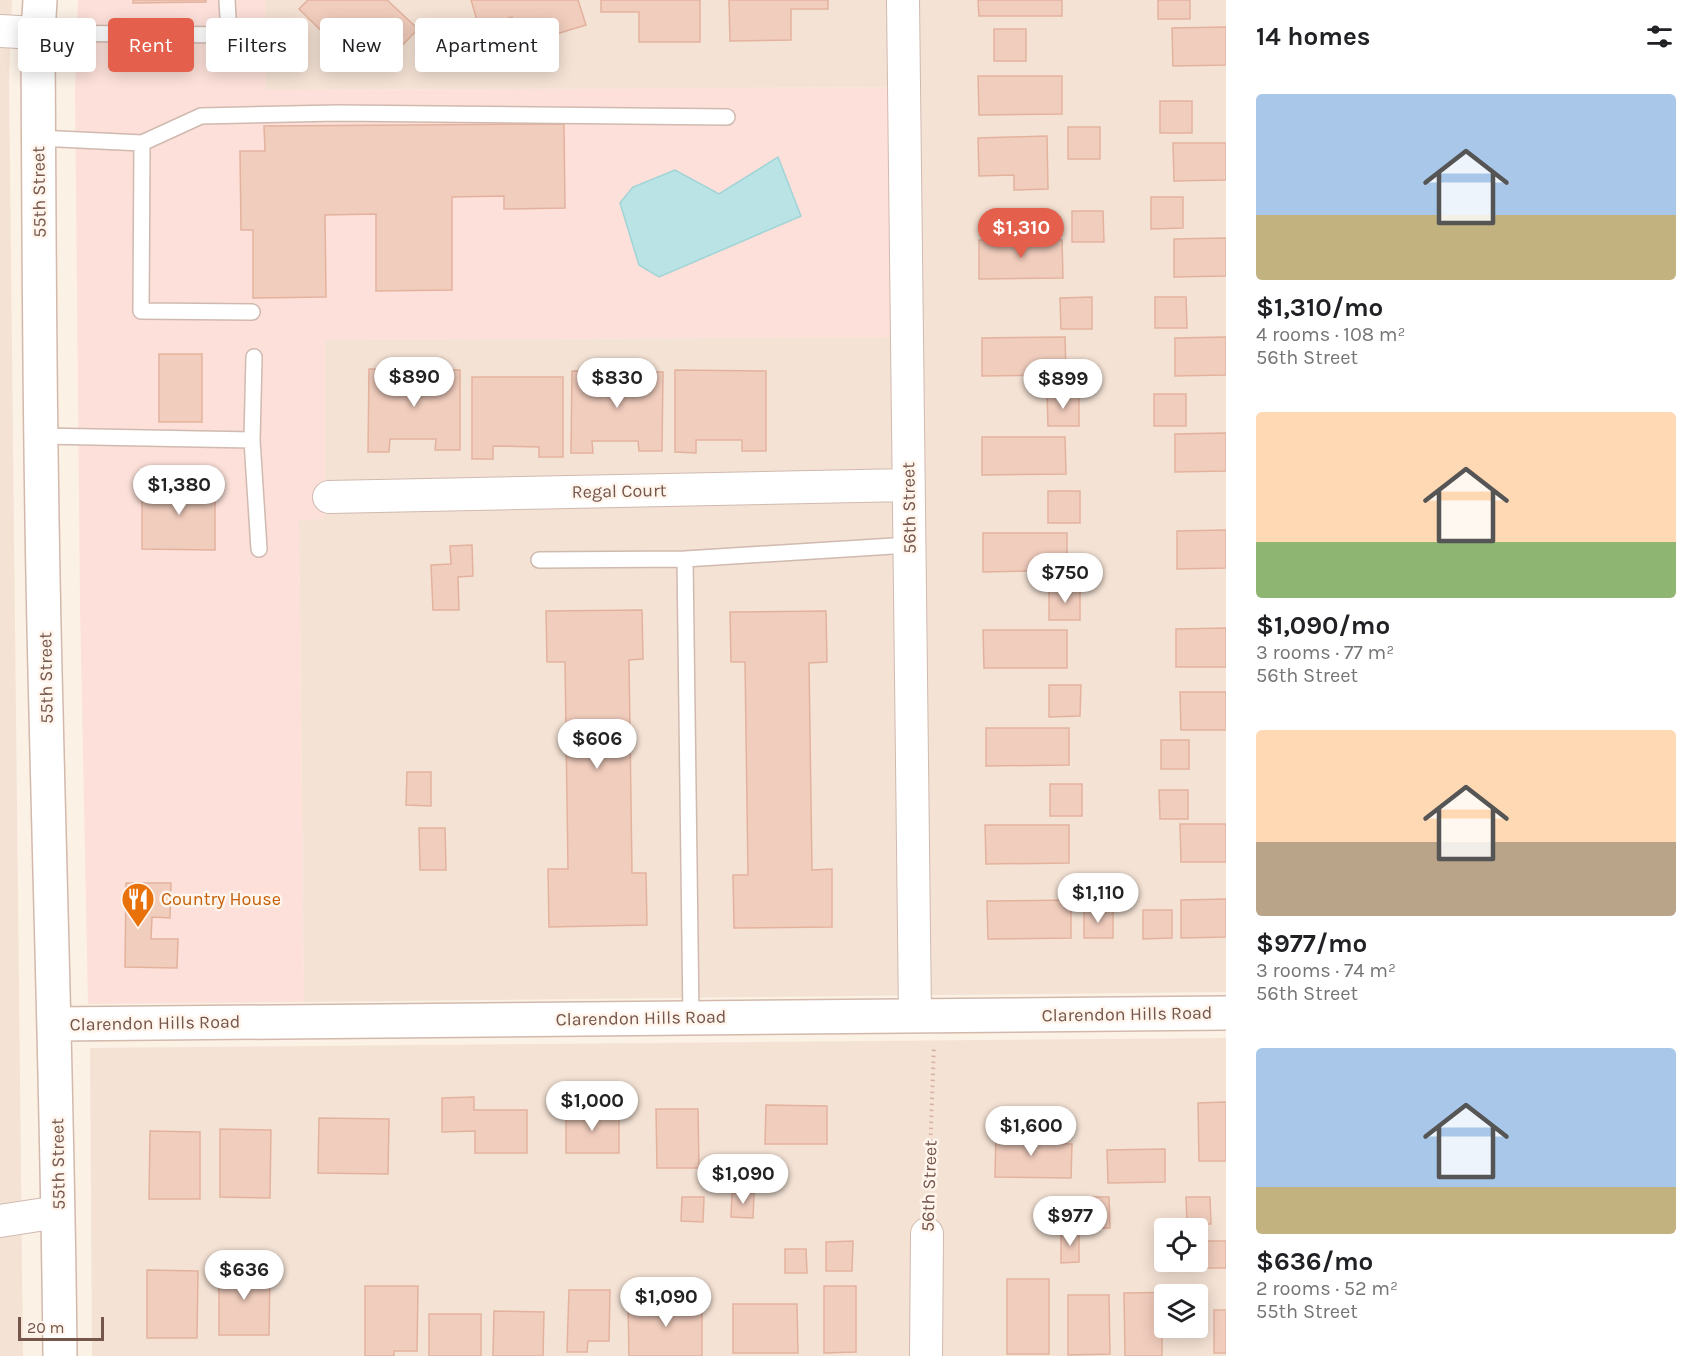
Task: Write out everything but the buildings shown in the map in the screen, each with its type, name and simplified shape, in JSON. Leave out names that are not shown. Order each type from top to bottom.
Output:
[{"type":"main road","name":"55th Street","points":[[39,18],[40,0]]},
{"type":"main road","name":"55th Street","points":[[38,72],[45,709],[56,1024],[60,1356]]},
{"type":"main road","name":"Clarendon Hills Road","points":[[56,1024],[1226,1013]]},
{"type":"street","name":"56th Street","points":[[903,0],[909,545],[925,1016]]},
{"type":"street","points":[[0,31],[18,32]]},
{"type":"street","name":"Regal Court","points":[[329,497],[908,485]]},
{"type":"street","points":[[0,1221],[58,1212]]},
{"type":"street","name":"56th Street","points":[[926,1356],[927,1234]]},
{"type":"lane","points":[[96,33],[229,34],[227,0]]},
{"type":"lane","points":[[38,138],[142,143],[201,116],[349,113],[727,117]]},
{"type":"lane","points":[[142,143],[141,311],[252,312]]},
{"type":"lane","points":[[254,357],[252,440],[259,549]]},
{"type":"lane","points":[[41,436],[252,440]]},
{"type":"lane","points":[[539,560],[686,558],[909,545]]},
{"type":"lane","points":[[686,558],[691,1018]]},
{"type":"path","name":"56th Street","points":[[925,1016],[927,1234]]},
{"type":"shaded area","points":[[0,0],[12,0],[9,78],[23,1356],[0,1356]]},
{"type":"shaded area","points":[[78,0],[265,0],[265,18],[206,18],[206,72],[266,72],[266,90],[918,87],[921,337],[325,340],[325,519],[299,520],[304,1002],[88,1004],[80,605],[75,91],[76,72],[96,72],[96,18],[77,18]]},
{"type":"shaded area","points":[[265,0],[1226,0],[1226,992],[304,1002],[299,520],[325,519],[325,340],[921,337],[918,87],[266,90],[266,72],[308,72],[308,18],[265,18]]},
{"type":"shaded area","points":[[1226,1038],[1226,1356],[92,1356],[90,1048]]},
{"type":"water","points":[[778,157],[801,216],[659,277],[639,265],[620,203],[633,187],[675,170],[719,194]]},
{"type":"place","name":"Country House","points":[[138,928]]}]
